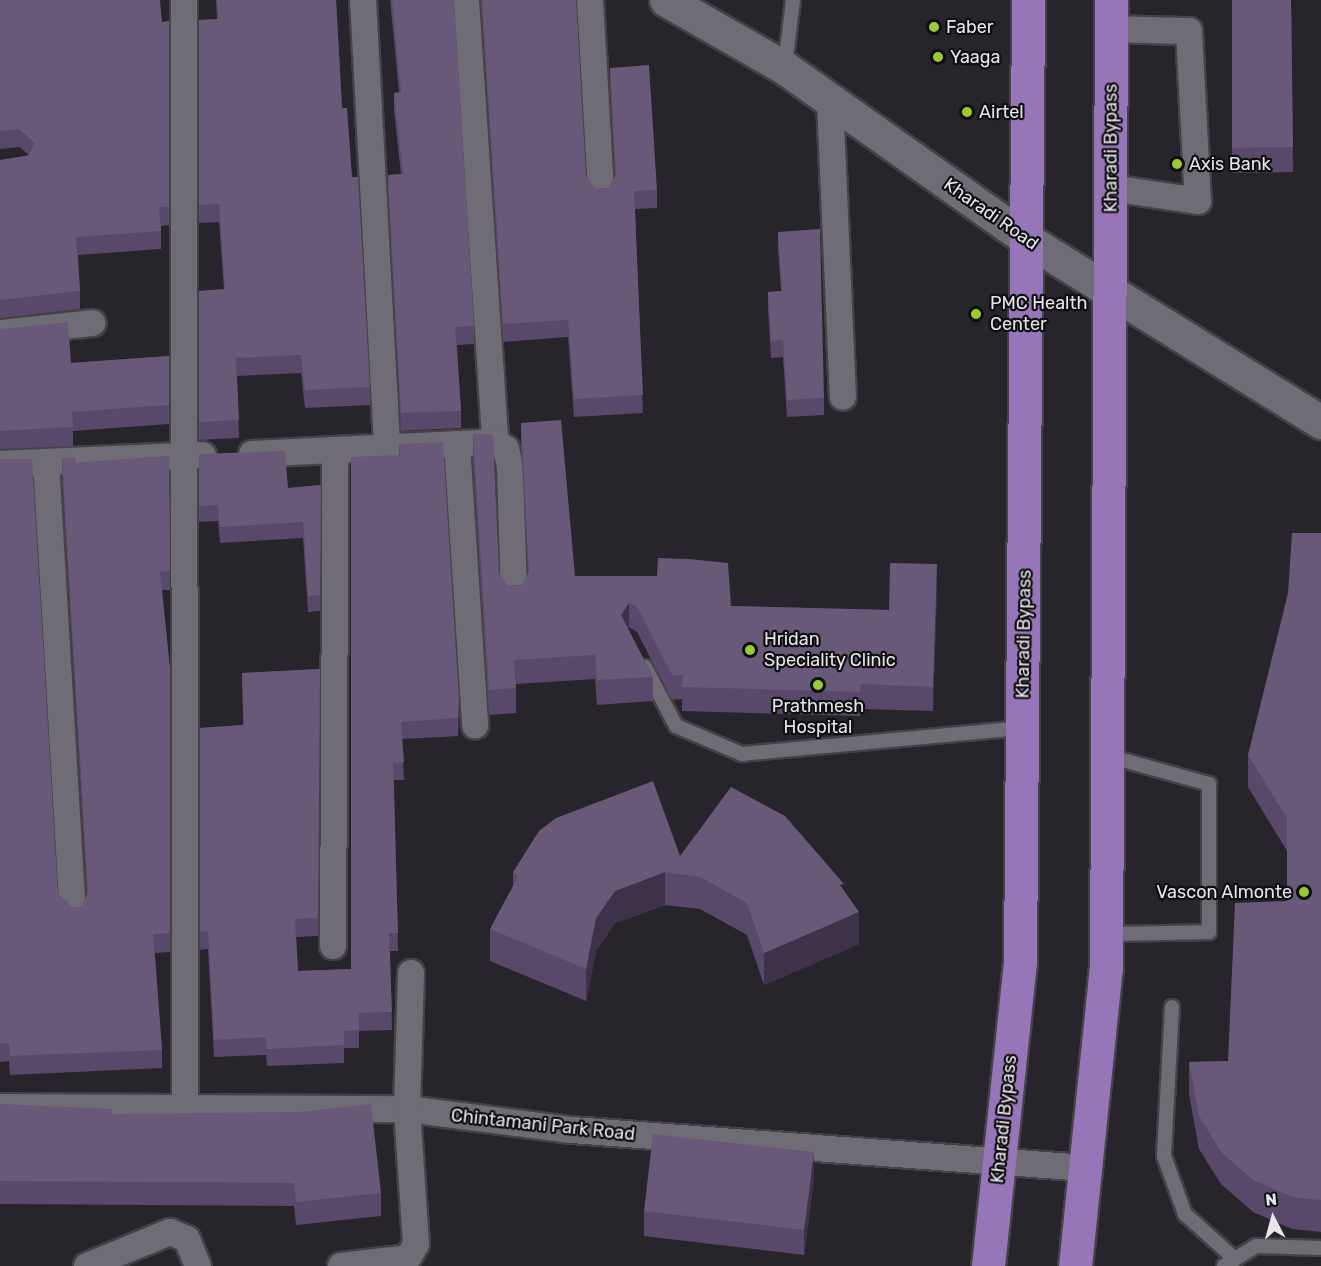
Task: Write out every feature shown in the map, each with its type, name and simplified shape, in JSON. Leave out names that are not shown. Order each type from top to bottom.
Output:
[{"type":"highway","name":"Kharadi Bypass","points":[[988,1266],[1020,962],[1029,242],[1028,0]]},
{"type":"highway","name":"Kharadi Bypass","points":[[1075,1266],[1086,1168],[1106,934],[1111,14]]},
{"type":"street","points":[[183,0],[186,455],[185,1105]]},
{"type":"street","points":[[363,0],[387,450]]},
{"type":"street","points":[[466,0],[495,442]]},
{"type":"street","points":[[591,0],[601,194]]},
{"type":"street","name":"Kharadi Road","points":[[678,3],[785,68],[1029,242],[1321,422]]},
{"type":"street","points":[[1111,14],[1189,31],[1198,201],[1111,188]]},
{"type":"street","points":[[830,101],[843,397]]},
{"type":"street","points":[[0,333],[92,323]]},
{"type":"street","points":[[0,464],[186,455],[387,450],[495,442],[506,449],[510,467],[514,597]]},
{"type":"street","points":[[457,444],[475,725]]},
{"type":"street","points":[[333,946],[336,452]]},
{"type":"street","points":[[46,462],[73,912]]},
{"type":"street","points":[[340,1266],[413,1253],[407,1109],[411,973]]},
{"type":"street","name":"Chintamani Park Road","points":[[0,1107],[185,1105],[407,1109],[572,1130],[1086,1168]]},
{"type":"street","points":[[87,1266],[170,1232],[187,1239],[198,1266]]},
{"type":"lane","points":[[785,68],[793,0]]},
{"type":"lane","points":[[639,656],[676,726],[742,754],[1023,728]]},
{"type":"lane","points":[[1106,934],[1209,932],[1209,784],[1108,756]]},
{"type":"lane","points":[[1172,1007],[1164,1156],[1185,1214],[1229,1263],[1256,1246],[1321,1248]]},
{"type":"building","points":[[0,0],[160,0],[162,22],[169,21],[169,207],[159,207],[161,231],[76,237],[80,291],[0,300],[0,160],[28,156],[35,143],[19,129],[0,131]]},
{"type":"building","points":[[217,0],[336,0],[342,108],[347,108],[352,177],[358,177],[370,387],[305,390],[301,355],[236,358],[239,420],[199,422],[199,291],[225,289],[219,204],[199,205],[199,20],[218,19]]},
{"type":"building","points":[[392,0],[454,0],[474,326],[455,327],[461,411],[401,413],[388,175],[403,174],[394,93],[401,92]]},
{"type":"building","points":[[482,0],[576,0],[586,176],[595,189],[609,188],[616,175],[610,68],[649,65],[657,190],[634,191],[643,395],[574,399],[568,320],[503,324]]},
{"type":"building","points":[[1232,0],[1291,0],[1293,147],[1232,148]]},
{"type":"building","points":[[820,229],[824,398],[787,400],[783,340],[771,341],[768,292],[782,291],[778,232]]},
{"type":"building","points":[[68,322],[71,363],[169,356],[169,405],[72,412],[73,427],[0,431],[0,329]]},
{"type":"building","points":[[561,420],[575,576],[657,576],[658,558],[728,563],[731,606],[889,610],[890,563],[937,564],[933,687],[861,684],[860,692],[682,687],[683,675],[672,675],[637,607],[629,603],[621,615],[653,677],[597,680],[595,655],[514,660],[516,688],[489,690],[473,434],[493,434],[499,573],[507,586],[522,585],[529,572],[521,423]]},
{"type":"building","points":[[443,442],[459,700],[458,718],[401,722],[404,762],[393,763],[398,933],[389,933],[392,1012],[359,1013],[359,1030],[344,1031],[344,1045],[267,1049],[266,1037],[214,1040],[208,931],[200,932],[200,728],[244,725],[242,673],[320,669],[318,918],[295,919],[298,971],[351,969],[351,457],[400,455],[399,444]]},
{"type":"building","points":[[285,451],[288,488],[321,485],[320,595],[308,596],[303,522],[220,527],[218,505],[199,506],[199,454]]},
{"type":"building","points":[[169,456],[170,571],[160,572],[170,669],[170,933],[153,934],[162,1050],[10,1056],[9,1043],[0,1043],[0,459],[32,459],[58,894],[73,908],[82,906],[88,893],[62,458],[75,457],[76,463]]},
{"type":"building","name":"Vascon Almonte","points":[[1292,533],[1321,533],[1321,1200],[1292,1197],[1253,1180],[1221,1152],[1199,1116],[1189,1062],[1228,1061],[1235,903],[1287,901],[1287,818],[1248,755],[1288,593]]},
{"type":"building","points":[[653,781],[680,856],[731,787],[785,816],[844,884],[840,885],[859,912],[764,953],[747,903],[700,877],[665,872],[615,891],[596,918],[586,969],[490,929],[518,877],[513,872],[539,831],[556,818]]},
{"type":"building","points":[[0,1104],[112,1109],[112,1114],[299,1112],[371,1104],[381,1193],[296,1202],[294,1183],[0,1181]]},
{"type":"building","points":[[653,1134],[814,1152],[804,1230],[644,1211]]},
{"type":"place","name":"Faber","points":[[934,27]]},
{"type":"place","name":"Yaaga","points":[[938,57]]},
{"type":"place","name":"Airtel","points":[[967,112]]},
{"type":"place","name":"Axis Bank","points":[[1177,164]]},
{"type":"place","name":"PMC Health Center","points":[[976,314]]},
{"type":"place","name":"Hridan Speciality Clinic","points":[[750,650]]},
{"type":"place","name":"Prathmesh Hospital","points":[[818,685]]},
{"type":"place","name":"Vascon Almonte","points":[[1304,892]]}]
